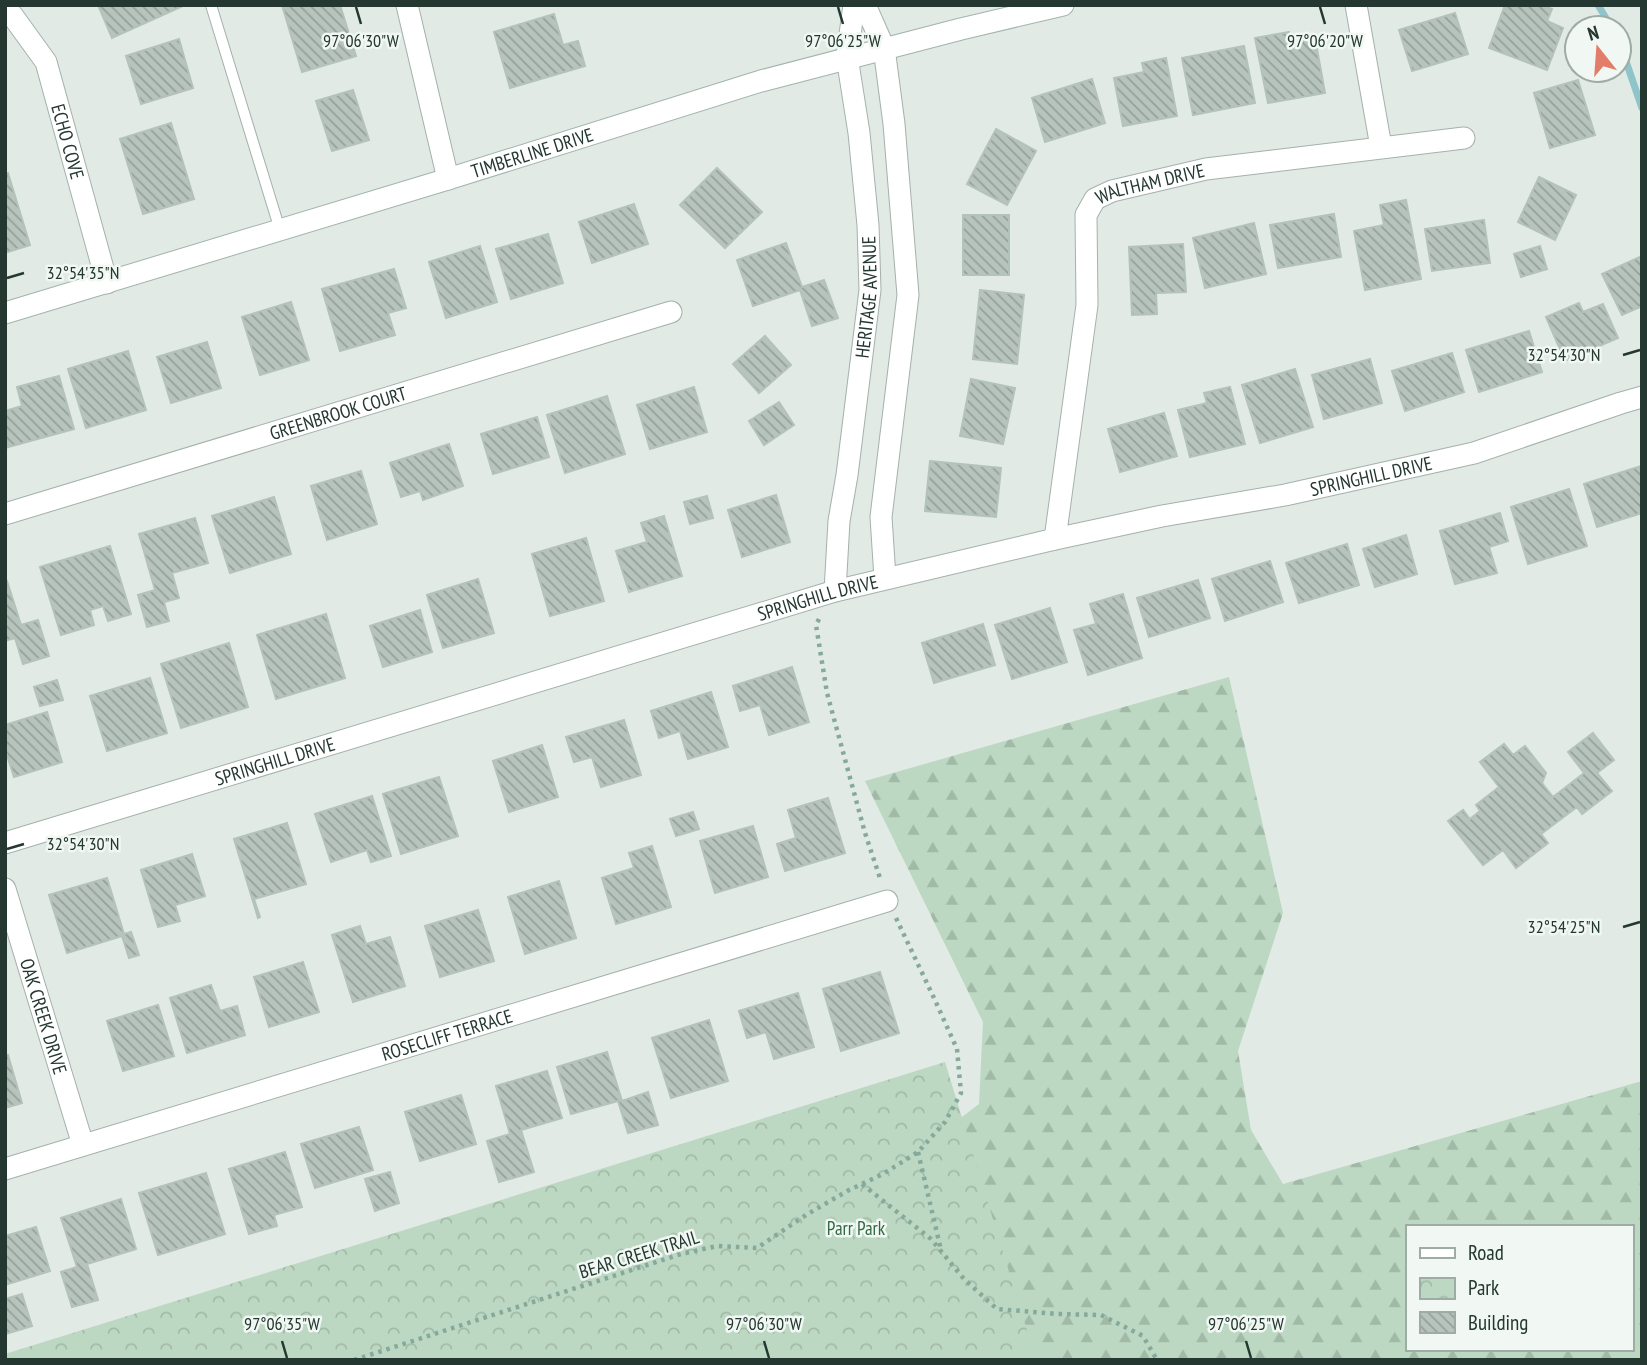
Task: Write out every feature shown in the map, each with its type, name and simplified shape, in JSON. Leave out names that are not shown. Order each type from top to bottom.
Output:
[{"type":"street","points":[[407,5],[448,178]]},
{"type":"street","name":"HERITAGE AVENUE","points":[[835,591],[839,522],[870,290],[862,159],[847,57],[854,5]]},
{"type":"street","name":"HERITAGE AVENUE","points":[[865,5],[884,48],[894,124],[908,295],[881,517],[885,578]]},
{"type":"street","name":"TIMBERLINE DRIVE","points":[[5,313],[761,80],[1063,5]]},
{"type":"street","points":[[1356,5],[1381,148]]},
{"type":"street","name":"ECHO COVE","points":[[5,10],[12,15],[46,62],[107,283]]},
{"type":"street","name":"WALTHAM DRIVE","points":[[1055,539],[1087,305],[1086,215],[1095,199],[1112,191],[1206,169],[1464,138]]},
{"type":"street","name":"GREENBROOK COURT","points":[[5,514],[671,312]]},
{"type":"street","name":"SPRINGHILL DRIVE","points":[[5,843],[835,591],[1055,539],[1162,516],[1285,495],[1474,453],[1642,397]]},
{"type":"street","name":"OAK CREEK DRIVE","points":[[5,889],[83,1145]]},
{"type":"street","name":"ROSECLIFF TERRACE","points":[[5,1169],[887,901]]},
{"type":"lane","points":[[211,5],[280,230]]},
{"type":"path","name":"BEAR CREEK TRAIL","points":[[918,1152],[942,1253]]},
{"type":"path","name":"BEAR CREEK TRAIL","points":[[354,1360],[681,1254],[717,1245],[757,1248],[806,1215],[862,1184],[931,1239],[964,1279],[997,1309],[1101,1315],[1143,1336],[1157,1360]]},
{"type":"green space","points":[[1229,677],[1283,913],[1238,1051],[1251,1130],[1283,1184],[1642,1081],[1642,1360],[392,1360],[787,1250],[979,1104],[983,1022],[865,781]]},
{"type":"green space","name":"Parr Park","points":[[945,1062],[1036,1360],[5,1360],[5,1354]]},
{"type":"building","points":[[98,5],[182,5],[183,6],[112,38]]},
{"type":"building","points":[[282,5],[340,5],[356,56],[302,72]]},
{"type":"building","points":[[1505,5],[1542,5],[1552,9],[1547,21],[1563,28],[1547,70],[1489,48]]},
{"type":"building","points":[[1455,13],[1468,54],[1412,71],[1399,30]]},
{"type":"building","points":[[554,14],[563,45],[578,41],[585,66],[510,88],[494,32]]},
{"type":"building","points":[[1289,32],[1290,43],[1315,38],[1325,93],[1268,103],[1255,38]]},
{"type":"building","points":[[179,39],[193,88],[141,104],[126,56]]},
{"type":"building","points":[[1244,46],[1255,103],[1193,115],[1182,58]]},
{"type":"building","points":[[1166,58],[1177,116],[1123,126],[1114,78],[1144,72],[1142,63]]},
{"type":"building","points":[[1092,79],[1105,123],[1045,142],[1032,98]]},
{"type":"building","points":[[1564,84],[1579,84],[1595,135],[1550,148],[1534,93]]},
{"type":"building","points":[[353,90],[369,140],[332,151],[316,101]]},
{"type":"building","points":[[171,123],[194,199],[143,214],[120,139]]},
{"type":"building","points":[[996,129],[1036,151],[1007,205],[967,184]]},
{"type":"building","points":[[717,168],[762,212],[725,248],[680,205]]},
{"type":"building","points":[[8,173],[30,245],[5,253],[5,174]]},
{"type":"building","points":[[1539,177],[1576,195],[1555,240],[1518,222]]},
{"type":"building","points":[[1406,200],[1421,279],[1365,290],[1354,231],[1384,225],[1380,205]]},
{"type":"building","points":[[634,204],[648,244],[592,263],[579,222]]},
{"type":"building","points":[[1334,214],[1341,257],[1278,268],[1270,225]]},
{"type":"building","points":[[963,215],[1009,215],[1009,275],[963,275]]},
{"type":"building","points":[[1484,220],[1490,263],[1432,271],[1425,229]]},
{"type":"building","points":[[1254,223],[1266,274],[1205,288],[1193,238]]},
{"type":"building","points":[[548,234],[563,283],[511,299],[496,249]]},
{"type":"building","points":[[786,243],[802,287],[824,280],[838,318],[812,326],[800,290],[753,306],[737,260]]},
{"type":"building","points":[[1183,244],[1186,292],[1156,293],[1157,314],[1132,315],[1129,247]]},
{"type":"building","points":[[480,246],[497,302],[446,318],[429,262]]},
{"type":"building","points":[[1540,246],[1547,269],[1521,277],[1514,254]]},
{"type":"building","points":[[1642,256],[1642,306],[1622,315],[1602,274]]},
{"type":"building","points":[[394,269],[406,308],[388,313],[395,335],[340,351],[322,289]]},
{"type":"building","points":[[980,290],[1024,295],[1017,364],[973,359]]},
{"type":"building","points":[[291,302],[309,360],[260,375],[242,317]]},
{"type":"building","points":[[1579,303],[1583,312],[1603,304],[1618,338],[1565,361],[1546,317]]},
{"type":"building","points":[[1529,331],[1542,372],[1479,392],[1466,350]]},
{"type":"building","points":[[765,336],[791,365],[759,393],[733,364]]},
{"type":"building","points":[[207,342],[221,388],[171,403],[157,357]]},
{"type":"building","points":[[128,351],[146,410],[86,428],[68,369]]},
{"type":"building","points":[[1452,353],[1464,392],[1405,411],[1392,371]]},
{"type":"building","points":[[1370,359],[1382,403],[1324,419],[1312,375]]},
{"type":"building","points":[[1295,369],[1313,427],[1260,443],[1242,385]]},
{"type":"building","points":[[59,376],[74,429],[5,448],[5,411],[22,406],[17,387]]},
{"type":"building","points":[[971,379],[1015,388],[1003,444],[960,436]]},
{"type":"building","points":[[694,387],[707,432],[650,449],[637,405]]},
{"type":"building","points":[[1230,387],[1245,444],[1190,457],[1178,410],[1207,403],[1204,393]]},
{"type":"building","points":[[607,396],[625,454],[565,473],[547,415]]},
{"type":"building","points":[[779,402],[794,425],[764,445],[749,421]]},
{"type":"building","points":[[1164,413],[1177,456],[1120,472],[1108,429]]},
{"type":"building","points":[[537,417],[549,457],[493,474],[481,434]]},
{"type":"building","points":[[449,444],[463,486],[423,500],[420,491],[401,497],[390,463]]},
{"type":"building","points":[[930,461],[1001,468],[996,517],[925,511]]},
{"type":"building","points":[[1641,466],[1642,513],[1597,527],[1584,484]]},
{"type":"building","points":[[361,471],[377,524],[327,540],[311,486]]},
{"type":"building","points":[[1569,489],[1587,546],[1528,564],[1511,507]]},
{"type":"building","points":[[776,495],[790,542],[742,557],[728,510]]},
{"type":"building","points":[[707,496],[713,518],[690,524],[684,502]]},
{"type":"building","points":[[274,497],[291,554],[230,573],[212,516]]},
{"type":"building","points":[[1500,513],[1508,541],[1489,547],[1497,573],[1455,584],[1440,531]]},
{"type":"building","points":[[664,516],[682,576],[629,592],[616,551],[647,542],[641,523]]},
{"type":"building","points":[[195,518],[208,563],[172,573],[179,598],[164,602],[169,621],[147,627],[138,595],[155,590],[139,534]]},
{"type":"building","points":[[1406,535],[1417,574],[1375,587],[1363,549]]},
{"type":"building","points":[[586,538],[604,601],[550,616],[532,554]]},
{"type":"building","points":[[1347,544],[1359,585],[1299,603],[1286,563]]},
{"type":"building","points":[[110,546],[131,614],[108,621],[103,606],[90,610],[94,625],[61,635],[40,567]]},
{"type":"building","points":[[1270,561],[1283,602],[1225,621],[1212,579]]},
{"type":"building","points":[[478,579],[494,633],[443,648],[427,595]]},
{"type":"building","points":[[1198,580],[1210,618],[1149,637],[1137,598]]},
{"type":"building","points":[[5,581],[21,625],[38,620],[49,656],[23,664],[15,638],[5,641]]},
{"type":"building","points":[[1123,594],[1142,658],[1088,675],[1074,630],[1096,624],[1090,604]]},
{"type":"building","points":[[1050,608],[1067,662],[1012,679],[995,625]]},
{"type":"building","points":[[420,610],[432,652],[383,667],[370,626]]},
{"type":"building","points":[[326,614],[345,678],[276,699],[257,635]]},
{"type":"building","points":[[983,624],[995,665],[934,683],[922,643]]},
{"type":"building","points":[[229,643],[248,707],[181,728],[161,664]]},
{"type":"building","points":[[792,667],[809,722],[769,735],[760,705],[740,711],[733,686]]},
{"type":"building","points":[[150,678],[167,733],[107,751],[90,696]]},
{"type":"building","points":[[57,680],[63,700],[40,706],[34,687]]},
{"type":"building","points":[[711,692],[728,747],[688,759],[680,731],[659,738],[651,711]]},
{"type":"building","points":[[47,712],[62,762],[14,777],[5,749],[5,725]]},
{"type":"building","points":[[624,720],[641,775],[601,787],[592,757],[574,762],[566,737]]},
{"type":"building","points":[[1593,733],[1614,760],[1597,773],[1612,791],[1582,814],[1577,807],[1541,834],[1548,843],[1516,868],[1503,850],[1483,865],[1448,821],[1463,810],[1470,819],[1480,811],[1476,805],[1499,787],[1480,762],[1504,744],[1513,755],[1525,746],[1546,773],[1542,783],[1553,797],[1584,773],[1568,752]]},
{"type":"building","points":[[542,745],[558,797],[509,812],[493,761]]},
{"type":"building","points":[[439,777],[458,836],[401,854],[383,794]]},
{"type":"building","points":[[372,796],[391,856],[371,862],[367,850],[331,862],[315,814]]},
{"type":"building","points":[[828,798],[845,853],[785,871],[777,844],[796,838],[788,810]]},
{"type":"building","points":[[693,812],[699,829],[676,836],[670,819]]},
{"type":"building","points":[[287,823],[306,884],[254,899],[260,917],[258,918],[234,839]]},
{"type":"building","points":[[753,826],[768,877],[715,893],[700,841]]},
{"type":"building","points":[[652,846],[671,907],[616,924],[602,878],[634,868],[629,853]]},
{"type":"building","points":[[192,854],[205,896],[175,905],[180,921],[158,927],[141,870]]},
{"type":"building","points":[[107,878],[124,934],[131,932],[139,955],[129,958],[122,936],[67,953],[49,895]]},
{"type":"building","points":[[559,881],[576,938],[525,954],[508,897]]},
{"type":"building","points":[[478,910],[494,961],[440,977],[425,926]]},
{"type":"building","points":[[360,926],[366,944],[390,937],[405,986],[353,1002],[332,935]]},
{"type":"building","points":[[303,962],[319,1012],[269,1027],[254,977]]},
{"type":"building","points":[[880,972],[899,1033],[841,1051],[823,989]]},
{"type":"building","points":[[211,985],[220,1011],[237,1006],[245,1035],[187,1053],[170,998]]},
{"type":"building","points":[[798,993],[814,1047],[774,1059],[766,1032],[747,1038],[739,1011]]},
{"type":"building","points":[[158,1005],[174,1056],[123,1071],[107,1021]]},
{"type":"building","points":[[709,1020],[728,1081],[671,1098],[652,1038]]},
{"type":"building","points":[[607,1052],[622,1101],[648,1092],[658,1125],[628,1133],[618,1101],[571,1114],[557,1067]]},
{"type":"building","points":[[5,1055],[8,1055],[22,1103],[5,1108]]},
{"type":"building","points":[[547,1071],[562,1118],[521,1130],[534,1172],[499,1182],[487,1141],[510,1134],[496,1086]]},
{"type":"building","points":[[461,1095],[476,1144],[420,1161],[405,1112]]},
{"type":"building","points":[[359,1127],[373,1170],[315,1188],[301,1144]]},
{"type":"building","points":[[285,1152],[302,1207],[274,1215],[277,1226],[249,1234],[229,1169]]},
{"type":"building","points":[[390,1172],[399,1203],[375,1211],[365,1179]]},
{"type":"building","points":[[206,1173],[225,1234],[158,1255],[139,1193]]},
{"type":"building","points":[[121,1199],[136,1249],[87,1264],[98,1300],[72,1307],[61,1272],[77,1267],[61,1218]]},
{"type":"building","points":[[36,1227],[50,1271],[5,1285],[5,1236]]},
{"type":"building","points":[[22,1294],[32,1326],[6,1334],[5,1299]]},
{"type":"waterway","points":[[1598,5],[1603,14]]},
{"type":"waterway","points":[[1633,82],[1642,108]]}]
